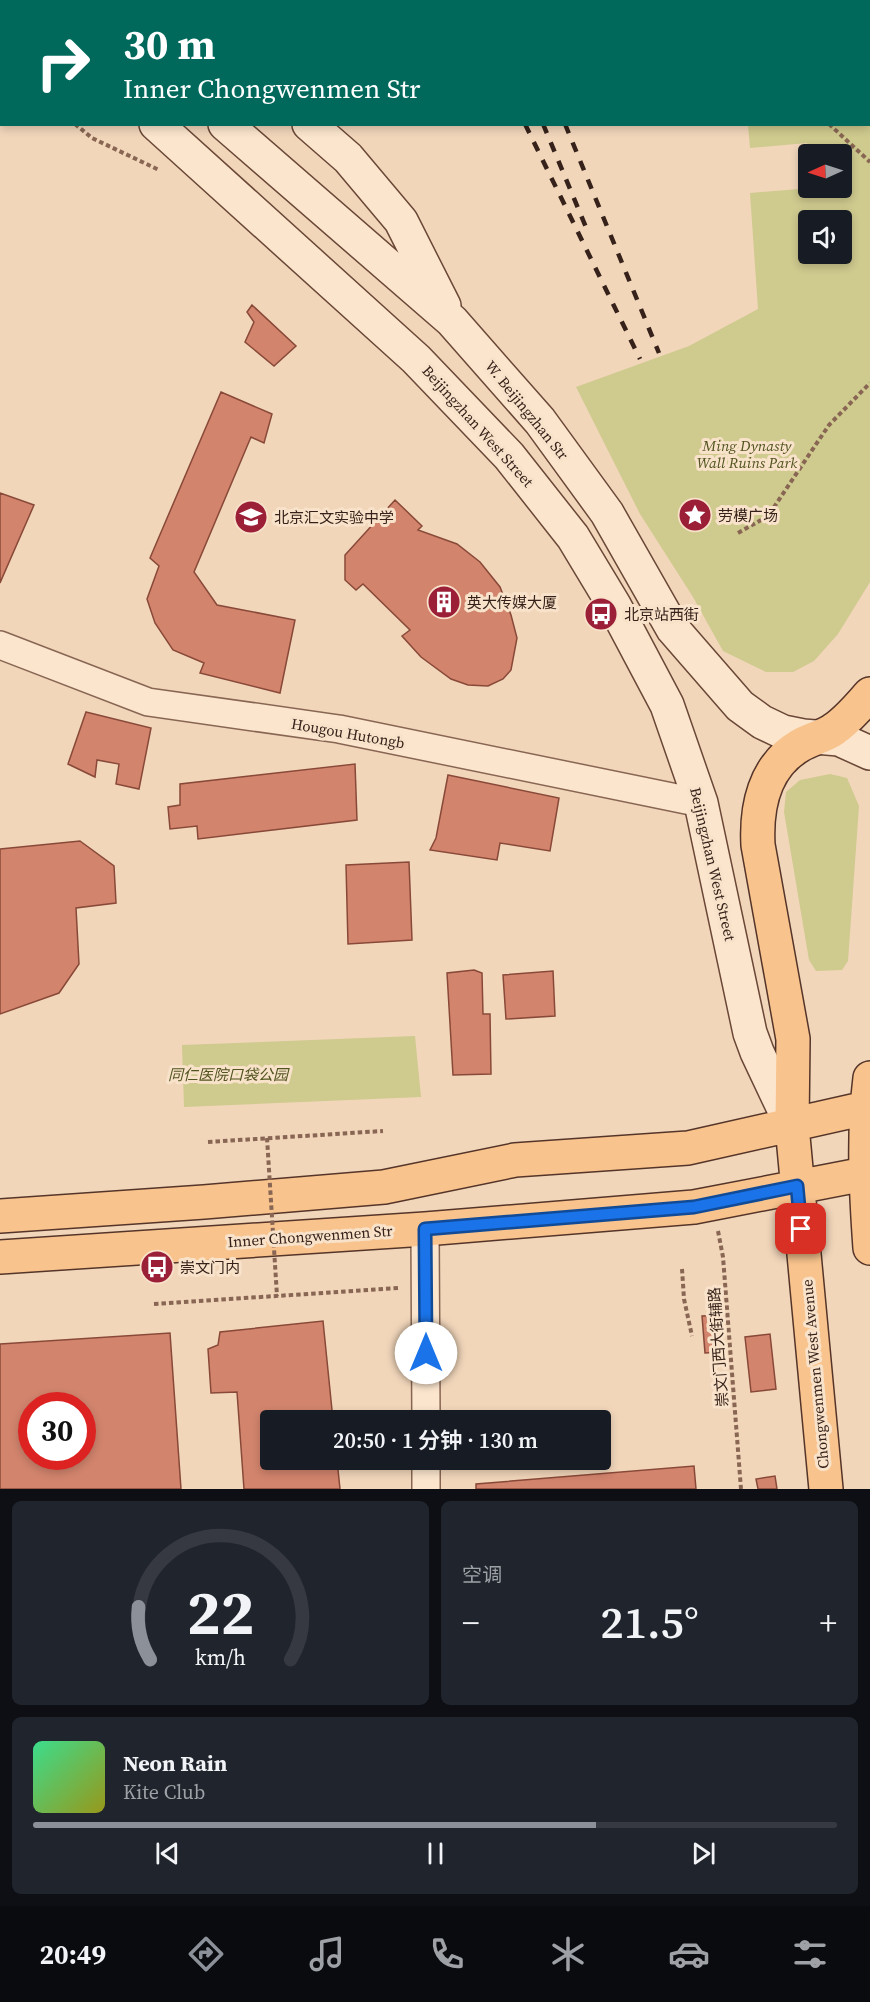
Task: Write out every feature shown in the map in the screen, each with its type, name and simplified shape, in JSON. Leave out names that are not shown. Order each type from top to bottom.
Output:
[{"type":"main road","name":"Beijingzhan West Street","points":[[158,126],[416,359],[509,456],[573,537],[614,605],[667,705],[702,803],[750,1033],[792,1126]]},
{"type":"main road","name":"W. Beijingzhan Str","points":[[227,126],[452,321],[540,421],[607,513],[673,629],[740,706],[762,722],[783,732],[839,739],[870,753]]},
{"type":"main road","points":[[311,126],[348,158],[401,220],[452,321]]},
{"type":"main road","points":[[792,1126],[791,1023],[758,845],[757,820],[762,796],[776,769],[799,746],[835,729],[870,694]]},
{"type":"main road","points":[[0,1216],[384,1187],[515,1160],[688,1148],[792,1126],[869,1097],[870,1248]]},
{"type":"main road","name":"Chongwenmen West Avenue","points":[[792,1126],[826,1489]]},
{"type":"main road","name":"Inner Chongwenmen Str","points":[[0,1257],[425,1229],[712,1204],[868,1173]]},
{"type":"street","name":"Hougou Hutongb","points":[[0,645],[148,702],[339,729],[702,803]]},
{"type":"street","points":[[425,1229],[426,1410]]},
{"type":"street","points":[[426,1470],[426,1489]]},
{"type":"path","points":[[831,126],[870,162]]},
{"type":"path","points":[[738,533],[768,516],[829,425],[870,383]]},
{"type":"path","points":[[208,1142],[383,1131]]},
{"type":"path","points":[[267,1138],[277,1296]]},
{"type":"path","name":"崇文门西大街辅路","points":[[712,1204],[723,1257],[741,1489]]},
{"type":"path","points":[[682,1269],[684,1299],[692,1336]]},
{"type":"path","points":[[154,1304],[341,1292]]},
{"type":"green space","name":"Ming Dynasty Wall Ruins Park","points":[[748,126],[870,126],[870,582],[838,634],[814,661],[793,672],[766,672],[723,651],[693,597],[640,514],[576,387],[689,346],[758,309],[750,193],[798,189],[798,198],[852,198],[852,144],[807,143],[750,148]]},
{"type":"green space","points":[[830,774],[847,778],[859,806],[848,961],[842,970],[816,971],[809,960],[784,812],[786,792],[800,780]]},
{"type":"green space","name":"同仁医院口袋公园","points":[[415,1036],[421,1097],[184,1107],[182,1045]]},
{"type":"building","points":[[252,305],[296,346],[274,366],[245,342],[254,322],[247,312]]},
{"type":"building","points":[[221,392],[272,414],[264,443],[251,437],[194,572],[217,605],[295,620],[280,693],[200,673],[204,663],[173,650],[155,623],[147,599],[159,566],[150,558]]},
{"type":"building","points":[[0,493],[34,505],[0,583]]},
{"type":"building","name":"英大传媒大厦","points":[[395,500],[422,526],[418,530],[457,544],[480,562],[500,587],[517,638],[511,670],[503,679],[488,686],[468,685],[451,679],[421,657],[402,636],[410,630],[363,584],[356,590],[345,580],[345,555]]},
{"type":"building","points":[[86,712],[151,728],[139,789],[116,784],[119,764],[97,760],[95,777],[68,764]]},
{"type":"building","points":[[355,764],[357,820],[198,839],[197,826],[170,829],[168,807],[180,805],[180,784]]},
{"type":"building","points":[[448,775],[559,798],[550,851],[500,843],[497,860],[430,850],[436,838]]},
{"type":"building","points":[[80,841],[114,866],[116,903],[76,908],[79,964],[59,993],[0,1014],[0,849]]},
{"type":"building","points":[[409,862],[412,940],[348,944],[346,865]]},
{"type":"building","points":[[474,970],[482,973],[483,1014],[490,1014],[491,1074],[453,1075],[447,973]]},
{"type":"building","points":[[553,971],[555,1016],[506,1019],[503,975]]},
{"type":"building","points":[[721,1315],[723,1352],[705,1353],[702,1316]]},
{"type":"building","points":[[323,1321],[332,1410],[260,1410],[260,1470],[338,1470],[340,1489],[244,1489],[237,1392],[211,1393],[208,1349],[218,1345],[220,1332]]},
{"type":"building","points":[[170,1333],[181,1489],[0,1489],[0,1344]]},
{"type":"building","points":[[770,1334],[776,1389],[751,1392],[745,1337]]},
{"type":"building","points":[[694,1466],[696,1489],[476,1489],[476,1484]]},
{"type":"building","points":[[775,1476],[777,1489],[758,1489],[756,1479]]},
{"type":"railway","points":[[526,126],[640,359]]},
{"type":"railway","points":[[544,126],[588,232]]},
{"type":"railway","points":[[566,126],[659,353]]},
{"type":"place","name":"劳模广场","points":[[695,515]]},
{"type":"place","name":"北京汇文实验中学","points":[[251,517]]},
{"type":"place","name":"英大传媒大厦","points":[[444,602]]},
{"type":"place","name":"北京站西街","points":[[601,614]]},
{"type":"place","name":"崇文门内","points":[[157,1267]]},
{"type":"route","points":[[426,1353],[425,1229],[694,1207],[797,1186],[801,1229]]}]
